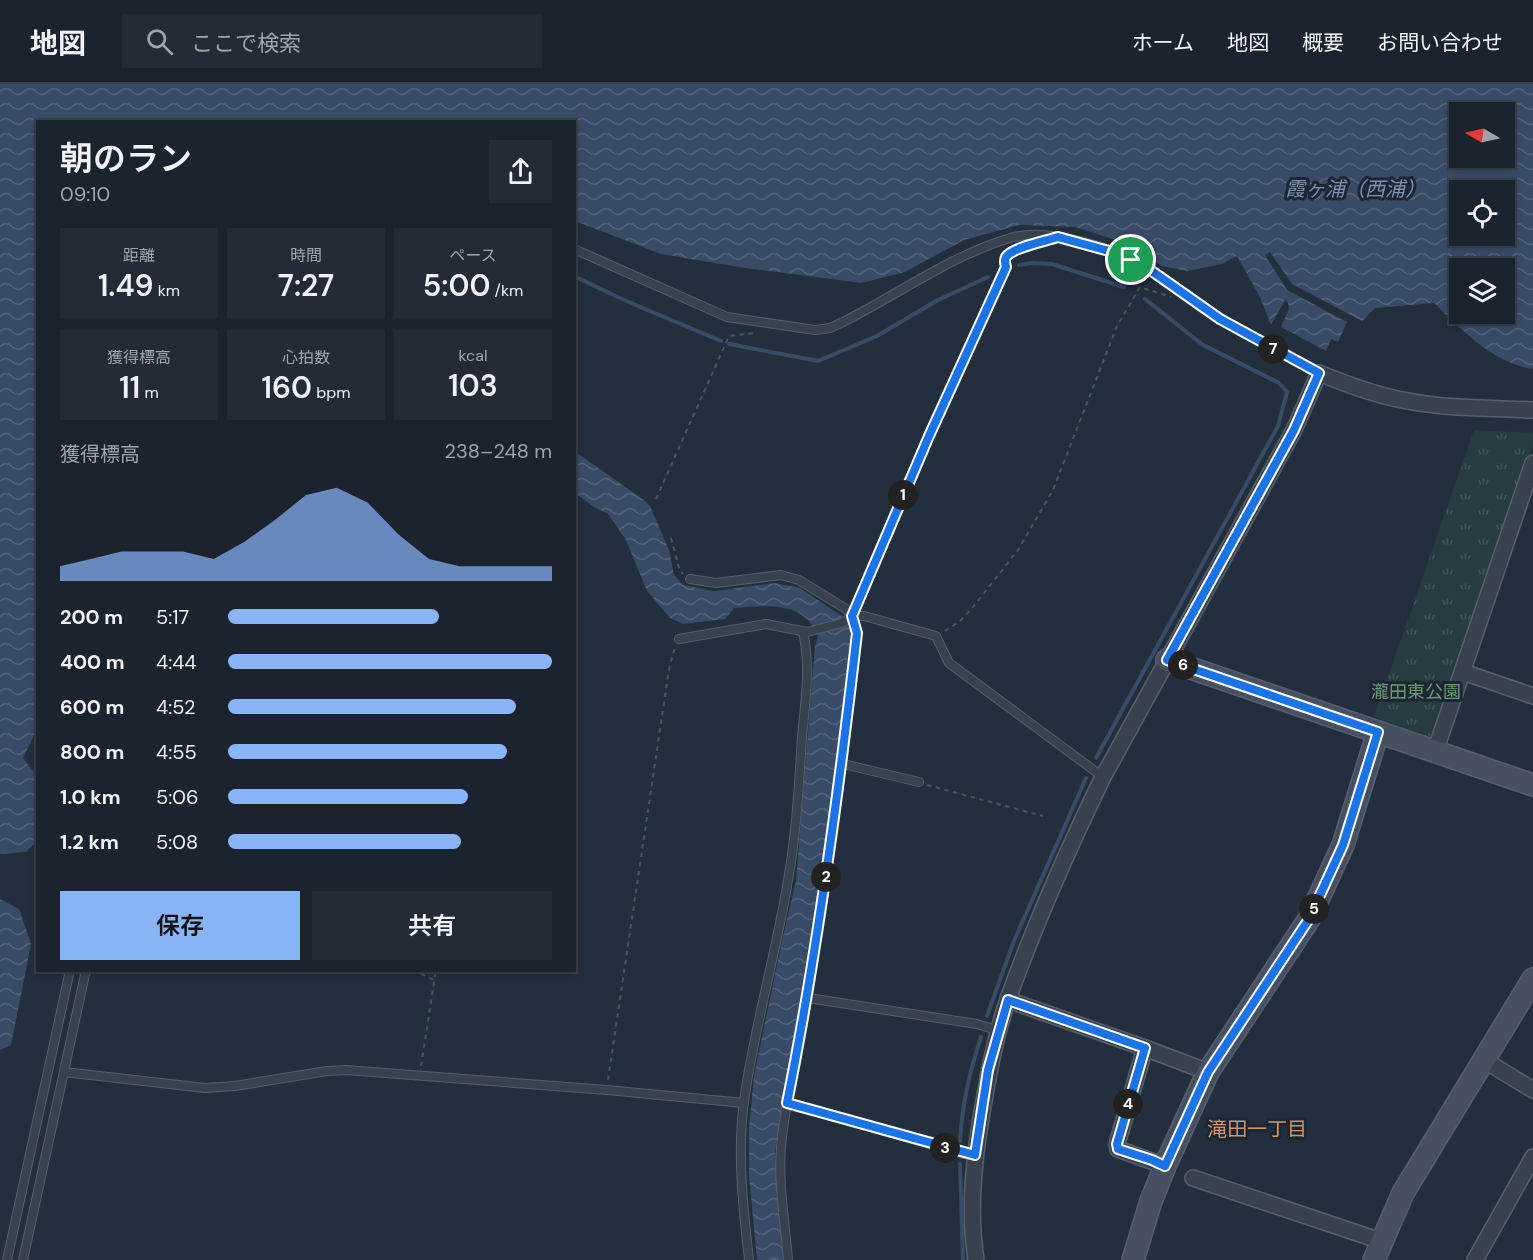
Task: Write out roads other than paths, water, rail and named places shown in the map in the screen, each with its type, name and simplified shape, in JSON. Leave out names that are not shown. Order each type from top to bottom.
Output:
[{"type":"street","points":[[976,1260],[972,1236],[975,1155],[988,1070],[1008,1000],[1072,842],[1103,777],[1294,430],[1319,373],[1367,391],[1405,401],[1430,405],[1533,410]]},
{"type":"street","points":[[1435,752],[1533,463]]},
{"type":"street","points":[[1167,660],[1533,785]]},
{"type":"street","points":[[1463,672],[1533,696]]},
{"type":"street","points":[[1133,1260],[1151,1201],[1208,1072],[1309,919],[1343,845],[1378,732]]},
{"type":"street","points":[[1193,1178],[1378,1250],[1403,1193],[1533,979]]},
{"type":"street","points":[[1008,1000],[1208,1072]]},
{"type":"street","points":[[1145,1048],[1117,1144],[1118,1149],[1165,1166]]},
{"type":"street","points":[[1484,1060],[1533,1090]]},
{"type":"street","points":[[1474,1260],[1533,1157]]},
{"type":"lane","points":[[576,250],[727,317],[815,330],[830,328],[843,322],[932,273],[989,246],[1011,238],[1040,234],[1120,254],[1154,272],[1191,300],[1242,332],[1319,373]]},
{"type":"lane","points":[[679,639],[766,624],[803,632],[842,623],[852,616],[929,436],[1004,273],[1007,256],[1028,246],[1058,237]]},
{"type":"lane","points":[[690,579],[716,583],[781,575],[799,580],[834,600],[852,616],[857,633],[843,764],[808,998],[787,1103],[780,1164],[789,1260]]},
{"type":"lane","points":[[852,616],[864,616],[936,636],[949,663],[1103,777]]},
{"type":"lane","points":[[749,1260],[741,1171],[744,1103],[765,987],[787,887],[797,810],[807,675],[806,643],[803,632]]},
{"type":"lane","points":[[843,764],[919,782]]},
{"type":"lane","points":[[7,1260],[70,972]]},
{"type":"lane","points":[[23,1260],[86,972]]},
{"type":"lane","points":[[808,998],[977,1024],[999,1031]]},
{"type":"lane","points":[[64,1072],[204,1088],[235,1086],[346,1070],[744,1103]]},
{"type":"lane","points":[[787,1103],[975,1155]]},
{"type":"water","name":"霞ヶ浦（西浦）","points":[[0,84],[1533,84],[1533,369],[1518,366],[1491,353],[1456,324],[1515,324],[1515,258],[1449,258],[1449,317],[1434,303],[1375,308],[1362,321],[1292,284],[1270,252],[1265,255],[1287,290],[1347,322],[1338,342],[1331,339],[1326,351],[1281,327],[1289,309],[1285,300],[1271,325],[1260,297],[1237,256],[1222,264],[1187,271],[1162,266],[1122,242],[1075,227],[1019,225],[964,240],[905,272],[861,283],[661,254],[576,221],[576,120],[36,120],[36,731],[23,758],[36,775],[36,842],[26,852],[0,854]]},
{"type":"water","points":[[576,452],[650,506],[669,550],[674,575],[683,585],[714,591],[776,583],[800,588],[843,617],[851,631],[833,795],[775,1151],[784,1260],[757,1260],[749,1176],[749,1127],[754,1076],[796,881],[815,646],[818,636],[803,616],[794,611],[771,606],[734,608],[725,619],[683,624],[670,618],[647,591],[626,540],[608,514],[576,494]]},
{"type":"water","points":[[0,899],[19,909],[31,944],[11,1045],[0,1050]]},
{"type":"waterway","points":[[1019,265],[1052,264],[1124,287]]},
{"type":"waterway","points":[[576,277],[721,341]]},
{"type":"waterway","points":[[729,344],[818,361],[877,336],[938,300],[988,277]]},
{"type":"waterway","points":[[1096,758],[1278,426],[1287,392],[1279,383],[1203,345],[1145,299]]},
{"type":"waterway","points":[[987,1016],[1014,941],[1086,778]]},
{"type":"waterway","points":[[960,1141],[967,1089],[981,1037]]},
{"type":"waterway","points":[[960,1164],[963,1260]]},
{"type":"district","name":"滝田一丁目","points":[[1257,1129]]},
{"type":"park label","name":"瀧田東公園","points":[[1416,692]]}]
